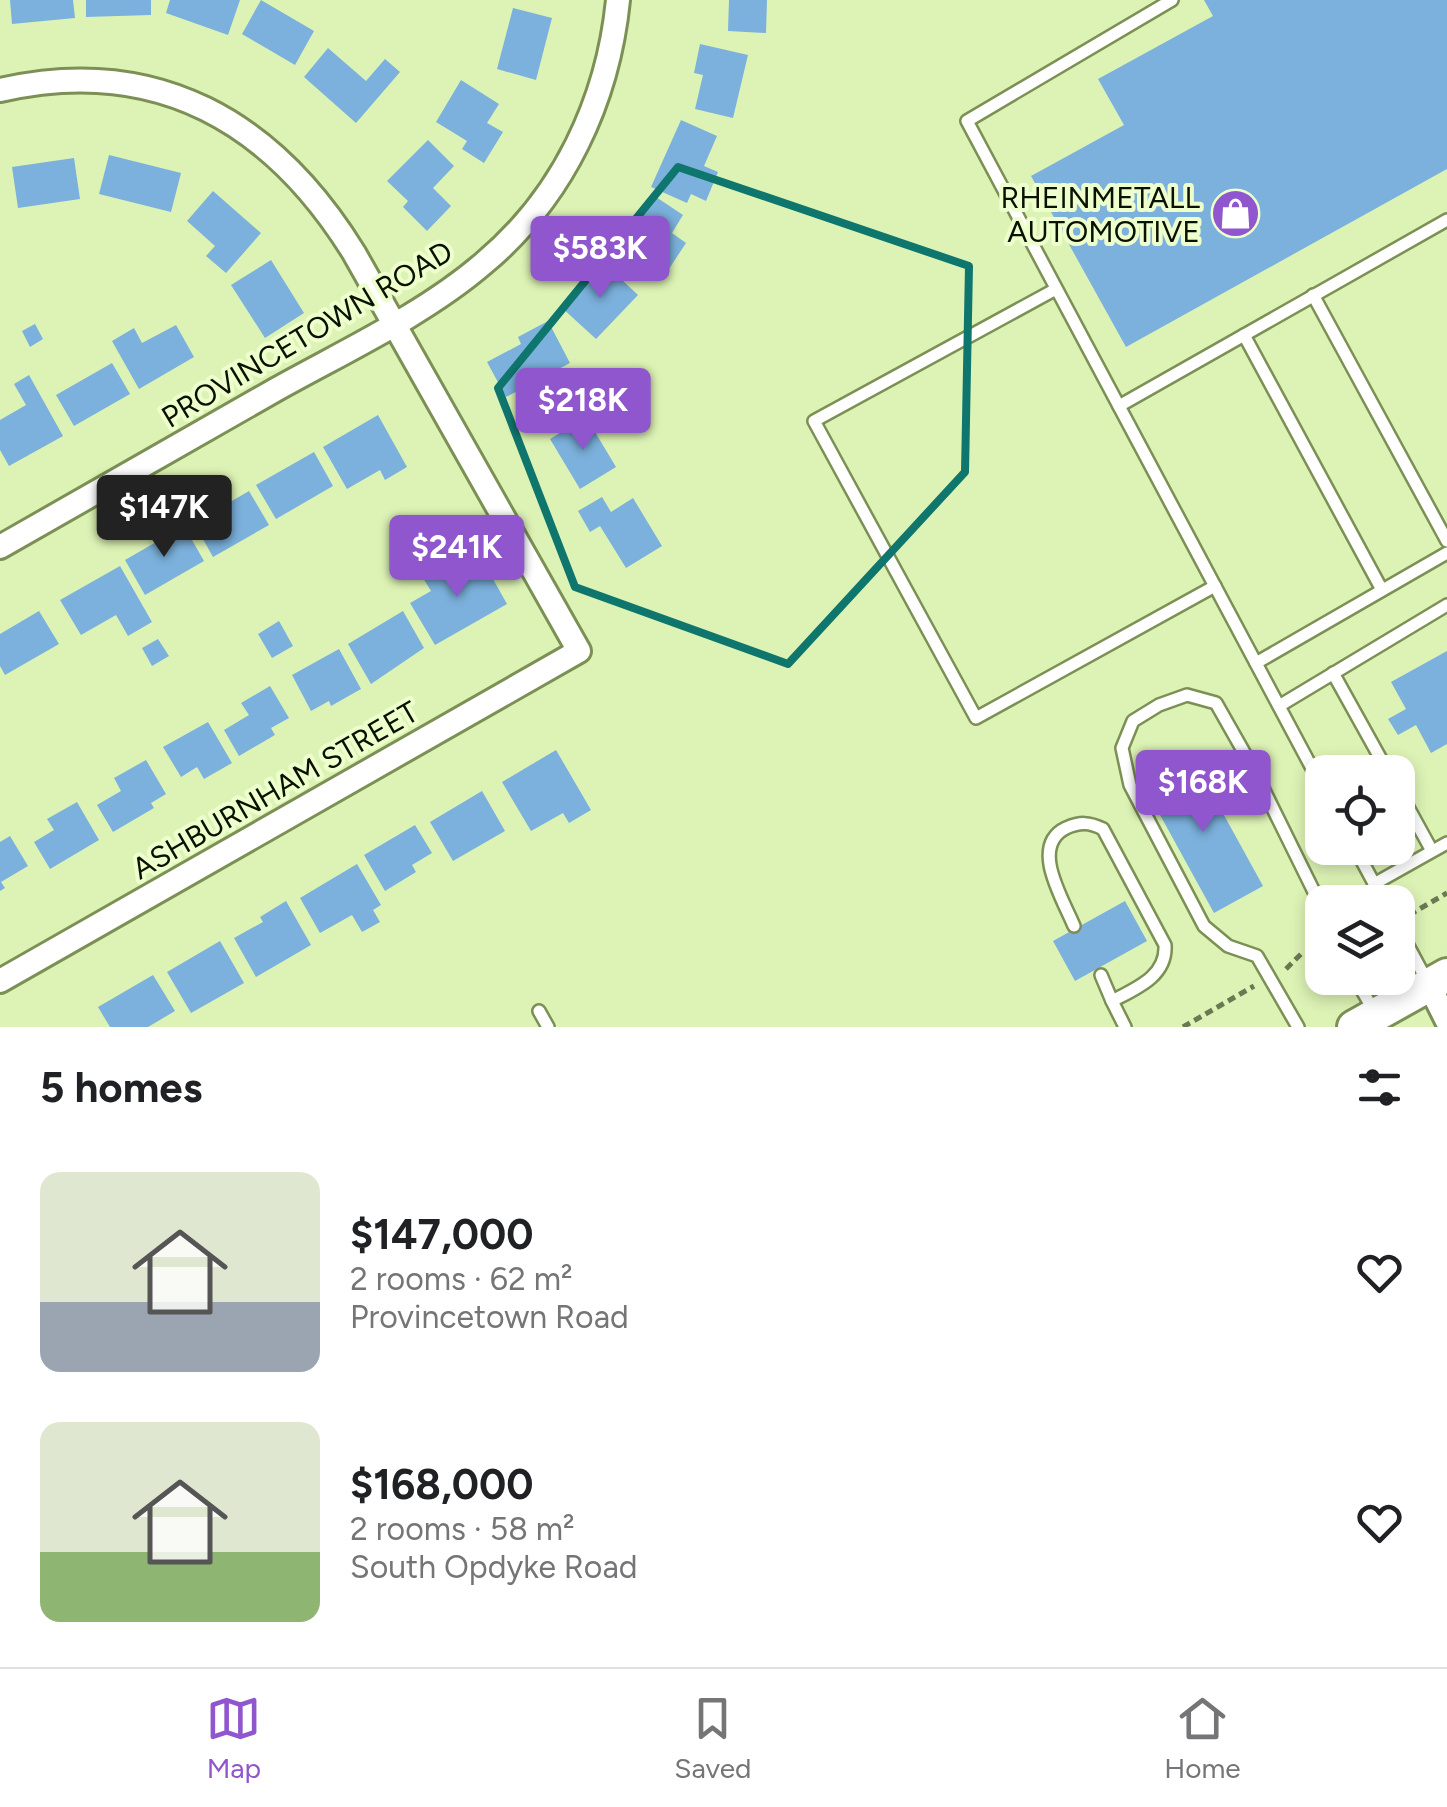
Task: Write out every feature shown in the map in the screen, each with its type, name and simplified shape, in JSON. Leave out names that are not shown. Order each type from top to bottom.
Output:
[{"type":"main road","points":[[1365,1021],[1438,980]]},
{"type":"street","name":"PROVINCETOWN ROAD","points":[[0,547],[394,322],[483,264],[530,216],[556,181],[600,95],[614,41],[618,0]]},
{"type":"street","points":[[0,90],[60,82],[125,86],[180,98],[237,126],[294,172],[321,202],[394,322]]},
{"type":"street","name":"ASHBURNHAM STREET","points":[[0,980],[579,651],[394,322]]},
{"type":"street","points":[[1438,980],[1447,1021]]},
{"type":"lane","points":[[1172,0],[966,121],[1305,756]]},
{"type":"lane","points":[[1119,406],[1447,220]]},
{"type":"lane","points":[[1056,289],[814,421],[976,718],[1215,586]]},
{"type":"lane","points":[[1313,296],[1447,541]]},
{"type":"lane","points":[[1244,335],[1382,590]]},
{"type":"lane","points":[[1256,663],[1447,552]]},
{"type":"lane","points":[[1279,706],[1447,605]]},
{"type":"lane","points":[[1332,673],[1378,755]]},
{"type":"lane","points":[[1298,1027],[1256,956],[1228,946],[1204,926],[1130,785],[1122,748],[1133,721],[1159,705],[1187,695],[1216,703],[1311,885]]},
{"type":"lane","points":[[1415,820],[1432,851]]},
{"type":"lane","points":[[1074,926],[1050,868],[1049,844],[1056,833],[1074,824],[1090,822],[1103,829],[1164,945],[1160,972],[1112,1001]]},
{"type":"lane","points":[[1363,865],[1374,884],[1447,842]]},
{"type":"lane","points":[[1415,948],[1438,980]]},
{"type":"lane","points":[[1101,975],[1126,1027]]},
{"type":"lane","points":[[1360,995],[1365,1021]]},
{"type":"lane","points":[[539,1011],[548,1027]]},
{"type":"path","points":[[1415,913],[1447,893]]},
{"type":"highlighted area","points":[[678,167],[969,266],[965,472],[788,664],[575,587],[498,388]]},
{"type":"building","points":[[10,0],[73,0],[75,18],[12,24]]},
{"type":"building","points":[[86,0],[151,0],[151,15],[86,17]]},
{"type":"building","points":[[170,0],[240,0],[228,35],[166,13]]},
{"type":"building","points":[[261,0],[314,31],[295,65],[242,34]]},
{"type":"building","points":[[729,0],[767,0],[766,33],[728,31]]},
{"type":"building","points":[[1204,0],[1447,0],[1447,169],[1126,347],[1031,176],[1124,125],[1098,79],[1213,16]]},
{"type":"building","points":[[513,8],[552,18],[536,80],[497,69]]},
{"type":"building","points":[[700,44],[748,55],[733,118],[695,109],[703,75],[694,73]]},
{"type":"building","points":[[328,48],[366,81],[385,59],[400,72],[356,123],[304,77]]},
{"type":"building","points":[[461,80],[499,104],[487,123],[503,132],[484,163],[462,149],[467,141],[436,122]]},
{"type":"building","points":[[681,120],[717,136],[704,166],[718,172],[706,201],[691,194],[687,203],[651,187]]},
{"type":"building","points":[[428,140],[454,166],[433,188],[451,206],[427,231],[403,207],[408,201],[387,181]]},
{"type":"building","points":[[109,155],[181,173],[171,212],[99,194]]},
{"type":"building","points":[[74,158],[80,199],[18,208],[12,167]]},
{"type":"building","points":[[213,191],[261,233],[226,273],[206,256],[215,246],[187,221]]},
{"type":"building","points":[[653,195],[683,215],[672,233],[686,243],[663,278],[648,268],[645,273],[615,253]]},
{"type":"building","points":[[271,260],[304,313],[265,338],[231,285]]},
{"type":"building","points":[[603,262],[638,295],[596,339],[561,307]]},
{"type":"building","points":[[548,321],[570,363],[506,397],[487,362],[521,344],[518,337]]},
{"type":"building","points":[[35,324],[43,339],[30,347],[22,331]]},
{"type":"building","points":[[176,325],[194,357],[139,389],[112,341],[134,328],[142,343]]},
{"type":"building","points":[[112,363],[130,394],[74,426],[56,395]]},
{"type":"building","points":[[29,375],[63,436],[9,466],[0,450],[0,420],[26,405],[14,384]]},
{"type":"building","points":[[378,415],[407,467],[385,480],[380,470],[347,489],[323,447]]},
{"type":"building","points":[[586,417],[616,467],[580,489],[550,439]]},
{"type":"building","points":[[314,452],[333,486],[276,519],[256,485]]},
{"type":"building","points":[[249,491],[269,525],[213,557],[194,523]]},
{"type":"building","points":[[602,497],[611,512],[633,498],[662,546],[626,568],[600,526],[590,532],[578,511]]},
{"type":"building","points":[[184,526],[204,561],[145,595],[125,560]]},
{"type":"building","points":[[451,561],[459,575],[483,561],[507,604],[435,645],[410,603],[431,591],[423,578]]},
{"type":"building","points":[[120,566],[152,622],[128,636],[116,615],[81,635],[60,600]]},
{"type":"building","points":[[39,611],[59,644],[5,675],[0,666],[0,634]]},
{"type":"building","points":[[403,611],[424,648],[371,684],[348,644]]},
{"type":"building","points":[[279,621],[293,646],[272,658],[258,634]]},
{"type":"building","points":[[158,639],[169,656],[152,666],[142,648]]},
{"type":"building","points":[[339,649],[361,689],[331,706],[329,701],[311,711],[292,675]]},
{"type":"building","points":[[1447,651],[1447,744],[1431,753],[1416,725],[1398,735],[1388,719],[1406,709],[1391,682]]},
{"type":"building","points":[[270,686],[289,718],[271,728],[275,735],[239,756],[224,730],[249,715],[241,703]]},
{"type":"building","points":[[208,722],[232,763],[204,779],[197,767],[181,777],[163,747]]},
{"type":"building","points":[[556,750],[591,810],[569,823],[563,813],[531,831],[502,782]]},
{"type":"building","points":[[1192,757],[1263,886],[1214,913],[1143,784]]},
{"type":"building","points":[[146,760],[166,794],[151,803],[154,808],[113,832],[97,805],[121,791],[114,778]]},
{"type":"building","points":[[482,791],[505,831],[453,861],[430,822]]},
{"type":"building","points":[[77,802],[99,840],[50,869],[34,842],[54,830],[47,819]]},
{"type":"building","points":[[415,825],[432,853],[412,865],[416,872],[385,891],[364,855]]},
{"type":"building","points":[[10,836],[28,866],[1,882],[5,888],[0,891],[0,842]]},
{"type":"building","points":[[357,864],[381,905],[373,910],[380,922],[362,932],[352,915],[320,933],[300,898]]},
{"type":"building","points":[[286,901],[311,945],[256,977],[234,938],[263,922],[260,917]]},
{"type":"building","points":[[1125,901],[1147,941],[1075,981],[1053,941]]},
{"type":"building","points":[[220,941],[244,983],[191,1013],[167,972]]},
{"type":"building","points":[[153,975],[175,1011],[148,1027],[110,1027],[98,1007]]},
{"type":"place","name":"RHEINMETALL AUTOMOTIVE","points":[[1235,214]]}]
